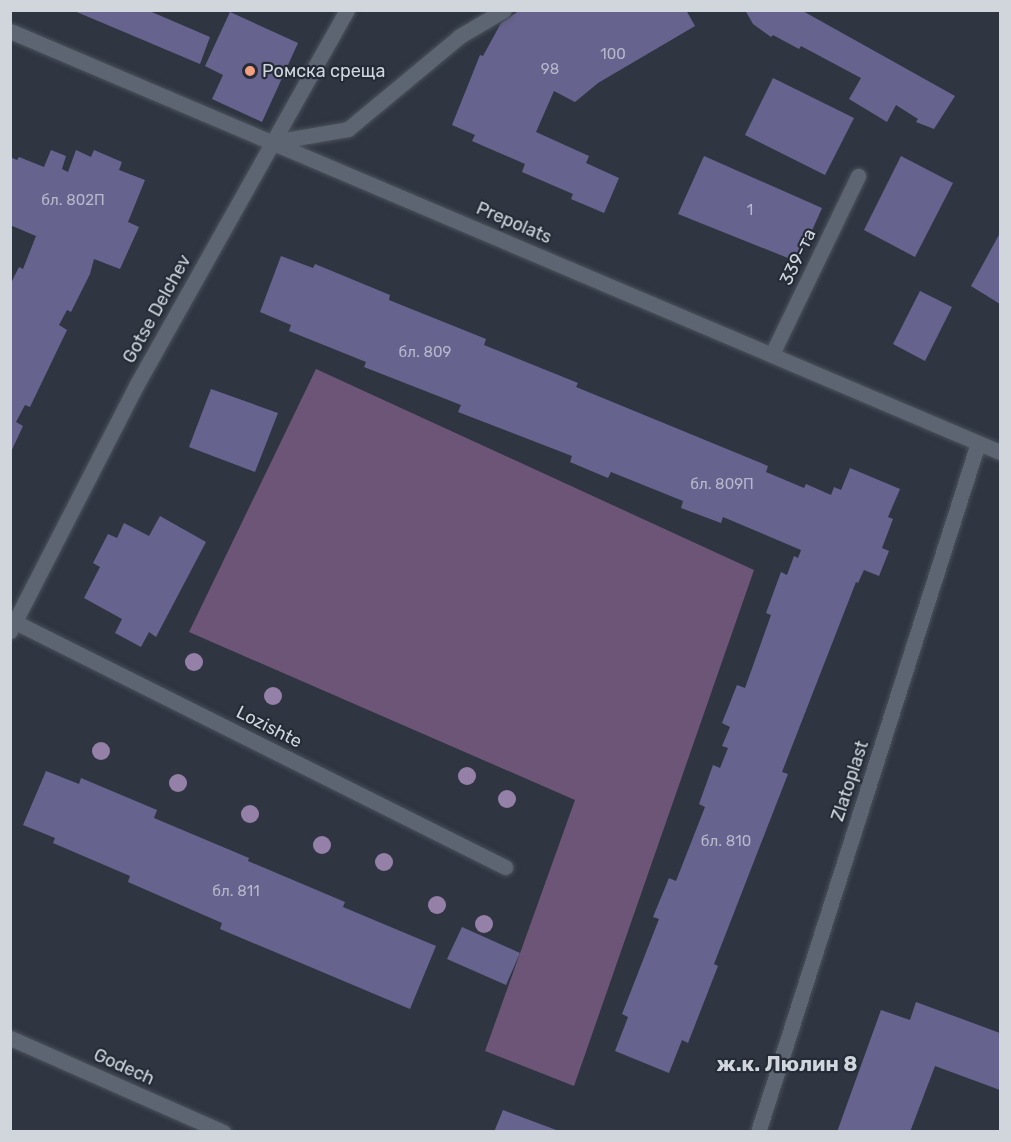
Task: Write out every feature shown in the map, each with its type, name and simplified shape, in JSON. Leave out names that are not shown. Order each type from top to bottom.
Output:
[{"type":"street","name":"Gotse Delchev","points":[[13,627],[137,384],[347,10]]},
{"type":"street","points":[[273,142],[348,129],[460,36],[504,10]]},
{"type":"street","name":"Prepolats","points":[[10,31],[1000,452]]},
{"type":"street","name":"339-та","points":[[772,354],[858,176]]},
{"type":"street","name":"Zlatoplast","points":[[758,1131],[978,443]]},
{"type":"street","name":"Lozishte","points":[[13,627],[505,867]]},
{"type":"street","name":"Godech","points":[[10,1038],[223,1131]]},
{"type":"shaded area","points":[[316,369],[754,570],[574,1086],[485,1051],[575,800],[189,632]]},
{"type":"building","points":[[72,10],[147,10],[210,37],[200,64]]},
{"type":"building","points":[[520,10],[686,10],[695,26],[598,83],[575,102],[554,91],[536,132],[589,156],[586,163],[619,178],[604,213],[571,199],[573,194],[522,172],[525,164],[472,141],[475,135],[452,125],[480,55],[483,56],[501,23]]},
{"type":"building","points":[[745,10],[801,10],[955,96],[934,129],[916,122],[918,119],[896,105],[887,122],[849,99],[861,78],[801,46],[799,49],[773,35],[771,37],[753,24]]},
{"type":"building","name":"Ромска среща","points":[[230,12],[298,43],[262,122],[212,99],[223,75],[205,66]]},
{"type":"building","points":[[773,78],[854,118],[825,175],[745,135]]},
{"type":"building","points":[[51,150],[66,156],[62,169],[68,172],[76,150],[91,157],[94,150],[122,162],[119,170],[145,180],[128,222],[139,227],[120,269],[94,259],[90,274],[71,312],[67,310],[59,325],[67,330],[30,407],[25,405],[16,422],[23,426],[10,454],[10,285],[19,267],[23,269],[36,236],[10,225],[10,157],[17,160],[19,157],[44,167]]},
{"type":"building","points":[[704,156],[822,208],[798,262],[678,214]]},
{"type":"building","points":[[901,156],[953,183],[915,257],[864,230]]},
{"type":"building","points":[[1000,233],[1000,304],[971,286]]},
{"type":"building","points":[[281,256],[313,268],[315,264],[390,295],[389,300],[486,339],[484,345],[578,383],[576,387],[768,466],[766,472],[804,488],[806,484],[831,495],[834,487],[841,490],[850,468],[900,489],[888,517],[893,519],[882,548],[889,551],[879,576],[864,570],[858,583],[856,582],[782,772],[788,774],[714,964],[718,966],[688,1043],[682,1040],[669,1073],[615,1051],[628,1017],[622,1014],[659,919],[653,917],[669,878],[676,881],[705,807],[699,804],[713,765],[720,768],[728,748],[722,746],[730,727],[722,723],[737,685],[745,688],[771,615],[766,613],[781,572],[787,575],[794,556],[798,558],[801,550],[723,517],[721,523],[681,508],[683,501],[611,472],[608,478],[570,462],[572,456],[458,412],[461,405],[364,367],[366,362],[289,331],[291,325],[260,312]]},
{"type":"building","points":[[920,291],[952,307],[925,361],[893,344]]},
{"type":"building","points":[[211,389],[278,413],[255,472],[189,447]]},
{"type":"building","points":[[160,516],[206,542],[156,637],[149,632],[141,647],[115,633],[122,619],[84,598],[100,567],[93,563],[108,534],[117,538],[124,523],[149,536]]},
{"type":"building","points":[[46,771],[79,784],[81,778],[157,810],[154,818],[345,902],[343,907],[436,946],[410,1009],[220,929],[222,923],[128,882],[130,876],[53,843],[55,838],[23,825]]},
{"type":"building","points":[[462,927],[520,953],[506,985],[447,959]]},
{"type":"building","points":[[916,1002],[1000,1033],[1000,1090],[935,1066],[910,1132],[837,1132],[881,1010],[910,1020]]},
{"type":"building","points":[[503,1110],[559,1131],[559,1132],[494,1132]]},
{"type":"place","name":"Ромска среща","points":[[250,71]]},
{"type":"district","name":"ж.к. Люлин 8","points":[[787,1064]]}]
